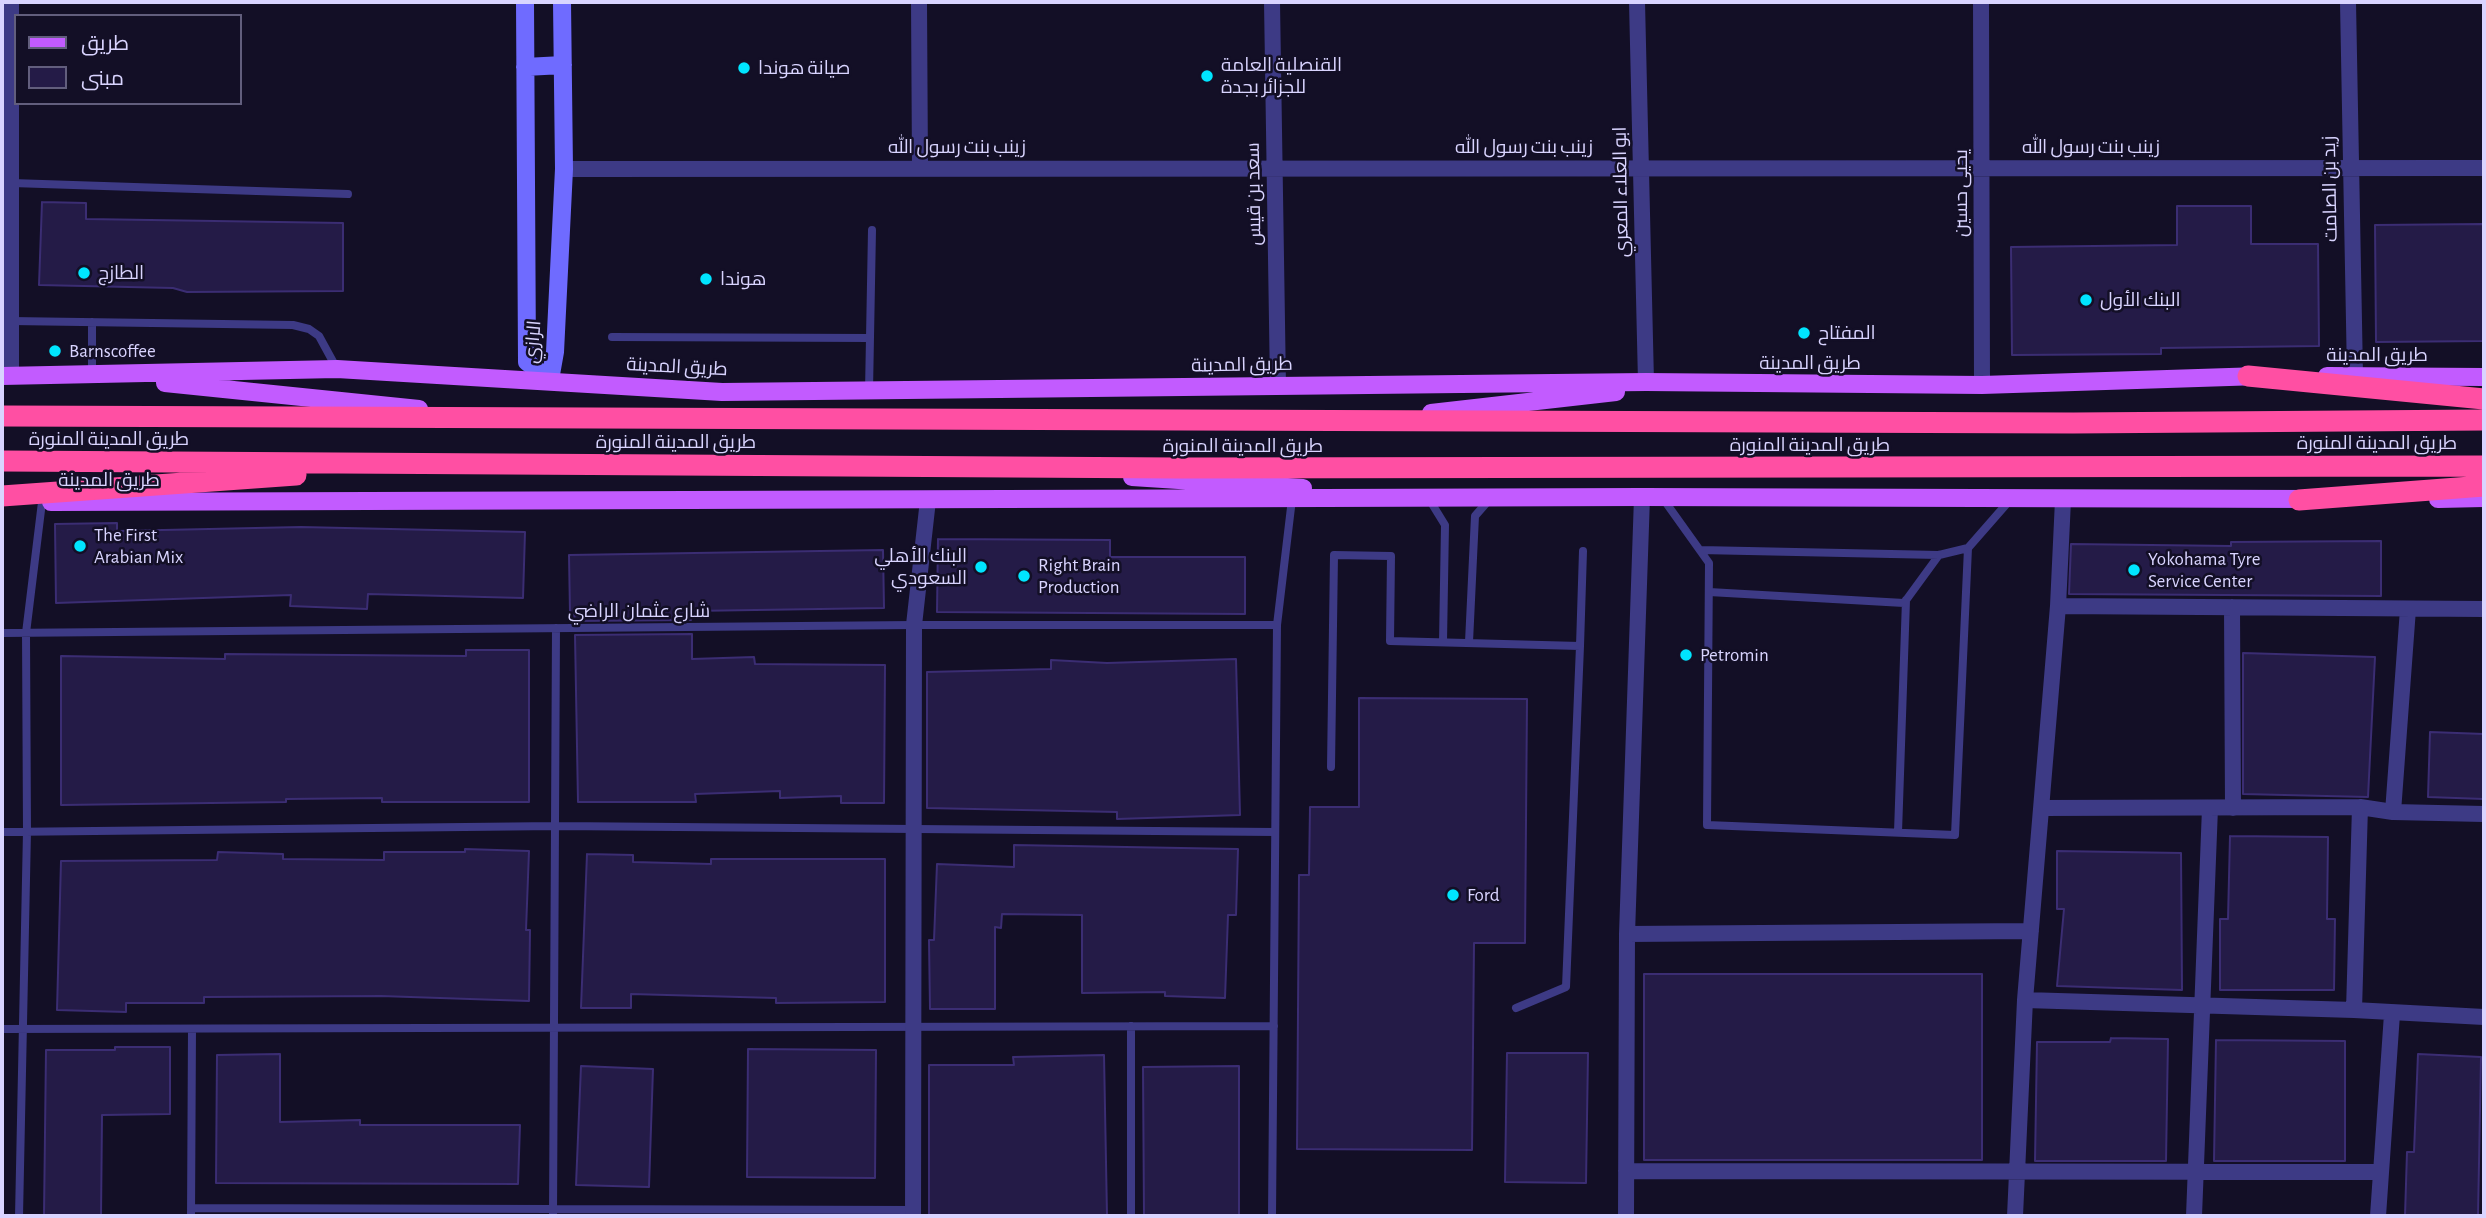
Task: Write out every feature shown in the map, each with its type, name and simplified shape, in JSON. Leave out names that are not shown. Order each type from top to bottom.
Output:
[{"type":"highway","points":[[2248,376],[2484,399]]},
{"type":"highway","name":"طريق المدينة المنورة","points":[[2,416],[2045,423],[2484,420]]},
{"type":"highway","name":"طريق المدينة المنورة","points":[[2,461],[989,468],[2484,466]]},
{"type":"highway","points":[[2,496],[474,464]]},
{"type":"highway","points":[[2299,500],[2484,486]]},
{"type":"main road","name":"طريق المدينة","points":[[6,376],[337,369],[722,392],[1646,382],[1982,385],[2248,376],[2484,377]]},
{"type":"main road","points":[[92,375],[488,416]]},
{"type":"main road","points":[[1376,419],[1696,383]]},
{"type":"main road","points":[[989,468],[1486,499]]},
{"type":"main road","name":"طريق المدينة","points":[[2,502],[1643,497],[2010,500],[2484,498]]},
{"type":"street","points":[[6,376],[11,321],[7,183],[11,2]]},
{"type":"street","name":"الرازي","points":[[525,2],[527,362],[550,380],[555,352],[565,169],[562,2]]},
{"type":"street","points":[[919,2],[920,168]]},
{"type":"street","name":"سعد بن قيس","points":[[1272,2],[1278,386]]},
{"type":"street","name":"ابو العلاء المعري","points":[[1637,2],[1646,382]]},
{"type":"street","name":"يحيى حسين","points":[[1981,2],[1982,385]]},
{"type":"street","name":"زيد بن الصامت","points":[[2348,2],[2355,375]]},
{"type":"street","points":[[526,67],[563,65]]},
{"type":"street","name":"زينب بنت رسول الله","points":[[565,169],[2484,168]]},
{"type":"street","points":[[1626,1216],[1627,934],[1643,497]]},
{"type":"street","points":[[914,1213],[914,625],[928,500]]},
{"type":"street","points":[[2015,1216],[2025,1000],[2059,606],[2063,500]]},
{"type":"street","points":[[2059,606],[2484,609]]},
{"type":"street","points":[[2232,607],[2233,807]]},
{"type":"street","points":[[2393,812],[2409,609]]},
{"type":"street","points":[[2194,1216],[2210,807]]},
{"type":"street","points":[[2042,808],[2360,807],[2393,812],[2484,814]]},
{"type":"street","points":[[2354,1010],[2360,807]]},
{"type":"street","points":[[1627,934],[2031,931]]},
{"type":"street","points":[[2025,1000],[2354,1010],[2484,1017]]},
{"type":"street","points":[[2378,1216],[2392,1014]]},
{"type":"street","points":[[1626,1171],[2017,1174],[2381,1172]]},
{"type":"lane","points":[[7,183],[348,194]]},
{"type":"lane","points":[[869,391],[872,230]]},
{"type":"lane","points":[[11,321],[293,325],[309,329],[319,336],[337,369]]},
{"type":"lane","points":[[92,322],[92,375]]},
{"type":"lane","points":[[612,337],[870,338]]},
{"type":"lane","points":[[1662,497],[1709,563],[1707,825],[1955,835],[1968,548]]},
{"type":"lane","points":[[1272,1216],[1277,625],[1292,499]]},
{"type":"lane","points":[[1429,499],[1445,525],[1443,642]]},
{"type":"lane","points":[[1469,642],[1475,516],[1486,499]]},
{"type":"lane","points":[[1700,550],[1940,555],[1968,548],[2010,500]]},
{"type":"lane","points":[[19,1216],[27,831],[26,632],[43,502]]},
{"type":"lane","points":[[1516,1008],[1566,987],[1583,551]]},
{"type":"lane","points":[[1331,767],[1334,555],[1391,556],[1390,641],[1580,646]]},
{"type":"lane","points":[[1709,592],[1904,603],[1940,555]]},
{"type":"lane","points":[[1898,832],[1906,600]]},
{"type":"lane","name":"شارع عثمان الراضي","points":[[2,633],[914,625],[1277,625]]},
{"type":"lane","points":[[554,1212],[556,628]]},
{"type":"lane","points":[[2,832],[557,826],[1275,832]]},
{"type":"lane","points":[[1131,1026],[1131,1216]]},
{"type":"lane","points":[[2,1030],[1274,1026]]},
{"type":"lane","points":[[192,1029],[191,1212],[914,1213]]},
{"type":"building","points":[[42,202],[86,203],[86,219],[343,223],[343,291],[187,292],[173,288],[39,285]]},
{"type":"building","points":[[2177,206],[2251,206],[2251,244],[2318,244],[2319,346],[2161,348],[2161,354],[2012,355],[2011,247],[2177,245]]},
{"type":"building","points":[[2484,224],[2484,341],[2376,342],[2375,225]]},
{"type":"building","points":[[117,523],[117,531],[301,527],[525,532],[523,598],[368,594],[367,609],[290,606],[291,595],[56,603],[55,524]]},
{"type":"building","name":"Right Brain Production","points":[[938,539],[1110,540],[1110,557],[1245,557],[1245,614],[937,612]]},
{"type":"building","points":[[2381,541],[2381,596],[2069,594],[2071,544],[2231,546],[2231,542]]},
{"type":"building","points":[[883,550],[884,608],[691,611],[691,620],[575,621],[574,613],[570,613],[569,555]]},
{"type":"building","points":[[692,634],[692,659],[754,657],[755,664],[885,665],[884,803],[841,803],[841,796],[780,798],[780,791],[695,794],[696,802],[578,802],[575,635]]},
{"type":"building","points":[[466,650],[529,650],[529,802],[382,802],[382,798],[61,805],[61,656],[225,659],[225,654],[466,656]]},
{"type":"building","points":[[2243,653],[2375,657],[2368,797],[2243,794]]},
{"type":"building","points":[[1236,659],[1240,815],[1117,819],[1117,812],[927,808],[927,672],[1051,669],[1051,660],[1107,663]]},
{"type":"building","points":[[1359,698],[1527,699],[1525,943],[1474,943],[1472,1150],[1297,1149],[1299,875],[1309,875],[1310,807],[1359,807]]},
{"type":"building","points":[[2430,732],[2484,734],[2484,799],[2428,797]]},
{"type":"building","points":[[2230,836],[2328,837],[2327,919],[2335,919],[2334,990],[2220,990],[2220,919],[2228,919]]},
{"type":"building","points":[[1014,845],[1238,849],[1236,915],[1228,915],[1225,998],[1165,996],[1165,992],[1082,993],[1082,915],[1002,914],[1001,928],[995,927],[995,1009],[930,1009],[929,940],[934,940],[937,864],[1014,867]]},
{"type":"building","points":[[465,849],[529,851],[526,930],[530,930],[529,1001],[381,996],[204,997],[204,1003],[126,1003],[126,1012],[57,1010],[61,861],[217,860],[218,852],[283,854],[283,859],[384,860],[384,852],[465,852]]},
{"type":"building","points":[[2057,851],[2181,853],[2182,990],[2057,986],[2064,909],[2057,909]]},
{"type":"building","points":[[587,854],[633,855],[633,862],[711,864],[711,859],[885,859],[885,1002],[776,1003],[776,998],[631,994],[631,1008],[581,1008]]},
{"type":"building","points":[[1644,974],[1982,974],[1982,1160],[1644,1160]]},
{"type":"building","points":[[2111,1038],[2168,1039],[2166,1161],[2035,1161],[2037,1042],[2110,1042]]},
{"type":"building","points":[[2216,1040],[2345,1041],[2345,1161],[2214,1161]]},
{"type":"building","points":[[115,1047],[170,1047],[170,1114],[102,1115],[101,1216],[44,1216],[46,1050],[115,1050]]},
{"type":"building","points":[[748,1049],[876,1050],[875,1178],[747,1177]]},
{"type":"building","points":[[1507,1053],[1588,1053],[1586,1183],[1505,1182]]},
{"type":"building","points":[[280,1054],[280,1122],[360,1120],[360,1125],[520,1125],[518,1184],[216,1183],[217,1055]]},
{"type":"building","points":[[2418,1054],[2481,1057],[2478,1216],[2405,1216],[2407,1152],[2414,1152]]},
{"type":"building","points":[[1104,1055],[1107,1216],[929,1216],[929,1065],[1014,1065],[1013,1057]]},
{"type":"building","points":[[581,1066],[653,1069],[649,1187],[576,1185]]},
{"type":"building","points":[[1239,1066],[1239,1216],[1144,1216],[1143,1067]]},
{"type":"place","name":"صيانة هوندا","points":[[744,68]]},
{"type":"place","name":"القنصلية العامة للجزائر بجدة","points":[[1207,76]]},
{"type":"place","name":"الطازج","points":[[84,273]]},
{"type":"place","name":"هوندا","points":[[706,279]]},
{"type":"place","name":"البنك الأول","points":[[2086,300]]},
{"type":"place","name":"المفتاح","points":[[1804,333]]},
{"type":"place","name":"Barnscoffee","points":[[55,351]]},
{"type":"place","name":"The First Arabian Mix","points":[[80,546]]},
{"type":"place","name":"البنك الأهلي السعودي","points":[[981,567]]},
{"type":"place","name":"Yokohama Tyre Service Center","points":[[2134,570]]},
{"type":"place","name":"Right Brain Production","points":[[1024,576]]},
{"type":"place","name":"Petromin","points":[[1686,655]]},
{"type":"place","name":"Ford","points":[[1453,895]]}]
